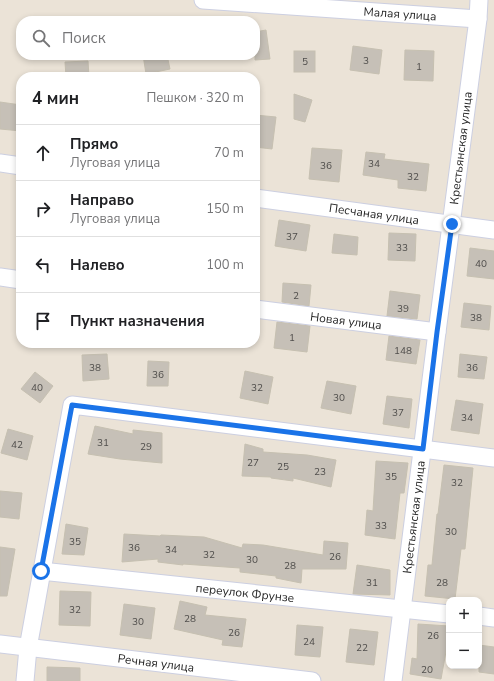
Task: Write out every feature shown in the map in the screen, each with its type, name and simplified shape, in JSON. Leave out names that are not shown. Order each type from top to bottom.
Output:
[{"type":"street","name":"Малая улица","points":[[203,0],[478,19]]},
{"type":"street","name":"Крестьянская улица","points":[[393,681],[478,19],[479,0]]},
{"type":"street","points":[[0,163],[16,165]]},
{"type":"street","name":"Песчаная улица","points":[[260,199],[494,230]]},
{"type":"street","points":[[0,277],[16,279]]},
{"type":"street","name":"Новая улица","points":[[260,310],[437,332]]},
{"type":"street","points":[[25,681],[28,648],[41,571],[72,405],[494,458]]},
{"type":"street","name":"переулок Фрунзе","points":[[41,571],[446,614]]},
{"type":"street","points":[[482,616],[494,618]]},
{"type":"street","name":"Речная улица","points":[[0,644],[312,681]]},
{"type":"building","points":[[266,30],[270,59],[260,60],[260,31]]},
{"type":"building","points":[[353,46],[382,50],[379,74],[350,70]]},
{"type":"building","points":[[405,50],[434,51],[433,81],[404,80]]},
{"type":"building","points":[[294,51],[315,51],[315,72],[294,72]]},
{"type":"building","points":[[144,60],[168,60],[170,69],[156,72],[146,72]]},
{"type":"building","points":[[88,61],[89,72],[66,72],[65,62]]},
{"type":"building","points":[[294,94],[312,100],[305,122],[294,119]]},
{"type":"building","points":[[0,102],[16,104],[16,131],[0,129]]},
{"type":"building","points":[[260,115],[276,117],[272,149],[260,148]]},
{"type":"building","points":[[312,148],[342,150],[339,182],[309,179]]},
{"type":"building","points":[[366,152],[385,154],[384,159],[429,164],[426,191],[398,188],[398,180],[363,175]]},
{"type":"building","points":[[279,220],[310,225],[306,251],[275,246]]},
{"type":"building","points":[[389,233],[416,234],[415,261],[388,260]]},
{"type":"building","points":[[334,234],[358,237],[357,255],[332,253]]},
{"type":"building","points":[[470,248],[494,251],[494,279],[467,276]]},
{"type":"building","points":[[283,283],[311,285],[309,306],[282,302]]},
{"type":"building","points":[[390,291],[420,295],[417,319],[387,316]]},
{"type":"building","points":[[464,303],[491,306],[489,330],[461,327]]},
{"type":"building","points":[[277,322],[310,326],[307,352],[274,348]]},
{"type":"building","points":[[389,336],[420,340],[416,364],[386,360]]},
{"type":"building","points":[[107,354],[109,379],[83,381],[82,355]]},
{"type":"building","points":[[460,354],[487,357],[484,379],[458,377]]},
{"type":"building","points":[[148,361],[169,362],[168,386],[147,386]]},
{"type":"building","points":[[245,371],[273,377],[268,404],[240,398]]},
{"type":"building","points":[[35,372],[53,386],[40,403],[21,389]]},
{"type":"building","points":[[327,381],[356,386],[351,414],[321,408]]},
{"type":"building","points":[[387,396],[412,399],[409,428],[383,424]]},
{"type":"building","points":[[456,400],[483,404],[479,434],[451,430]]},
{"type":"building","points":[[95,426],[133,434],[133,430],[162,433],[162,463],[88,454]]},
{"type":"building","points":[[8,429],[33,436],[27,460],[1,453]]},
{"type":"building","points":[[245,444],[263,449],[263,452],[307,455],[336,460],[331,487],[293,478],[293,481],[271,477],[242,476]]},
{"type":"building","points":[[376,461],[408,463],[404,493],[400,493],[395,539],[365,535],[367,510],[373,511]]},
{"type":"building","points":[[444,465],[473,468],[465,549],[461,549],[455,597],[446,598],[425,596],[428,565],[432,565]]},
{"type":"building","points":[[0,491],[22,493],[19,519],[0,517]]},
{"type":"building","points":[[66,524],[88,528],[84,555],[62,554]]},
{"type":"building","points":[[124,534],[204,537],[242,548],[243,544],[263,545],[323,555],[324,541],[348,543],[346,569],[302,569],[301,583],[276,578],[276,576],[240,572],[240,568],[183,565],[158,562],[158,559],[122,562]]},
{"type":"building","points":[[0,547],[15,549],[7,596],[0,596]]},
{"type":"building","points":[[357,565],[390,570],[390,595],[353,594]]},
{"type":"building","points":[[60,591],[91,592],[90,626],[59,625]]},
{"type":"building","points":[[180,601],[207,607],[205,615],[246,619],[242,647],[222,645],[223,640],[174,629]]},
{"type":"building","points":[[124,604],[155,608],[151,639],[120,635]]},
{"type":"building","points":[[418,624],[446,626],[446,652],[441,679],[410,674],[412,658],[417,659]]},
{"type":"building","points":[[297,625],[323,627],[320,657],[295,655]]},
{"type":"building","points":[[350,629],[378,632],[374,665],[346,662]]},
{"type":"building","points":[[482,645],[494,647],[494,674],[479,672],[479,669],[482,669]]},
{"type":"building","points":[[47,667],[80,668],[80,681],[47,681]]},
{"type":"route","points":[[41,571],[72,405],[423,449],[452,224]]}]
